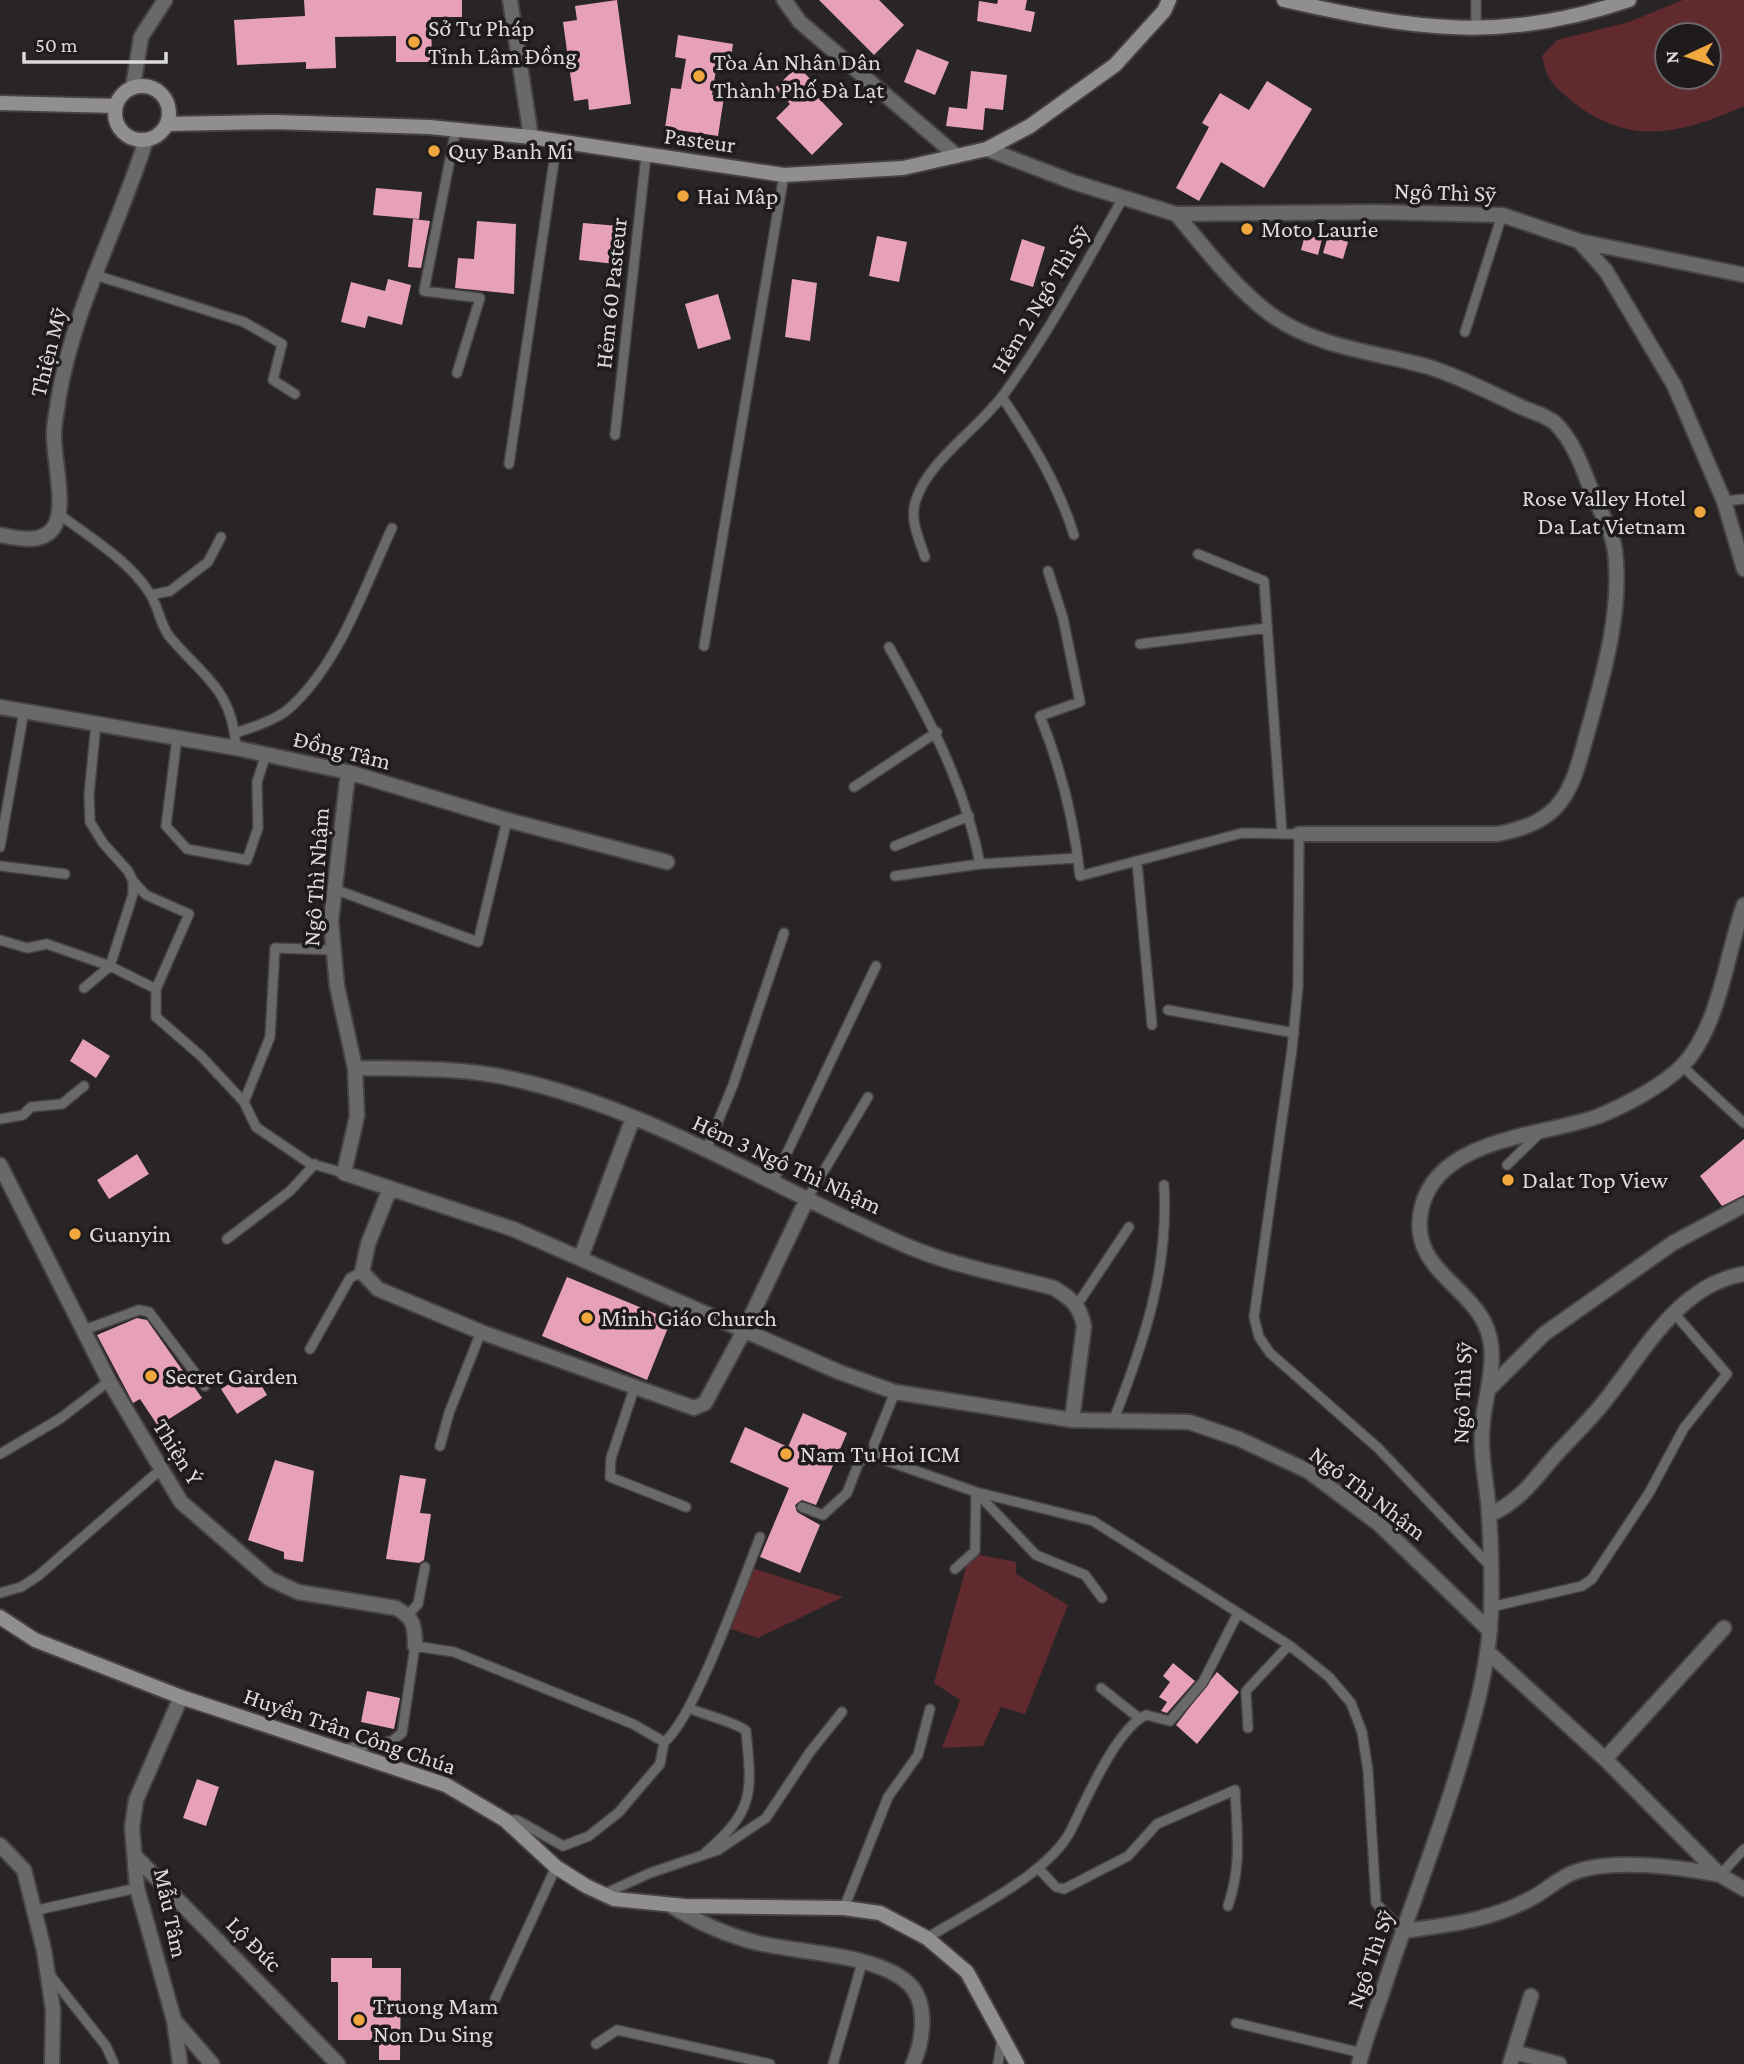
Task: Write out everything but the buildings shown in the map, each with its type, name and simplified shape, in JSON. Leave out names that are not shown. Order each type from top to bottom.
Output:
[{"type":"street","points":[[133,87],[141,37],[165,0]]},
{"type":"street","points":[[509,0],[531,136]]},
{"type":"street","points":[[784,0],[800,22],[957,156]]},
{"type":"street","name":"Pasteur","points":[[167,124],[274,122],[531,136],[784,176],[903,168],[987,149],[1063,105],[1115,65],[1164,11],[1169,0]]},
{"type":"street","points":[[1284,0],[1409,24],[1476,30],[1524,26],[1629,0]]},
{"type":"street","points":[[133,87],[151,87],[165,98],[169,116],[167,124],[155,137],[146,140],[129,137],[122,131],[114,115],[119,98],[133,87]]},
{"type":"street","points":[[0,103],[116,106]]},
{"type":"street","name":"Thiện Mỹ","points":[[60,515],[54,431],[61,380],[92,274],[130,191],[146,140]]},
{"type":"street","name":"Ngô Thì Sỹ","points":[[987,149],[1123,198],[1176,214],[1376,212],[1502,215],[1579,241],[1606,271],[1642,327],[1674,385],[1724,501],[1744,569]]},
{"type":"street","points":[[1176,214],[1244,289],[1281,320],[1350,349],[1430,368],[1480,387],[1556,424],[1578,457],[1615,550],[1616,600],[1602,677],[1578,765],[1563,799],[1542,821],[1525,829],[1497,834],[1299,834]]},
{"type":"street","points":[[1579,241],[1744,275]]},
{"type":"street","points":[[0,536],[29,540],[44,536],[53,529],[60,515]]},
{"type":"street","name":"Đồng Tâm","points":[[0,707],[177,738],[236,740],[266,754],[348,772],[507,820],[667,862]]},
{"type":"street","name":"Ngô Thì Nhậm","points":[[348,772],[334,889],[332,950],[355,1068],[357,1116],[344,1173],[389,1191],[513,1229],[839,1372],[895,1392],[1072,1420],[1189,1422],[1238,1439],[1308,1471],[1379,1524],[1490,1631]]},
{"type":"street","name":"Ngô Thì Sỹ","points":[[1361,2059],[1403,1931],[1441,1828],[1483,1685],[1489,1653],[1489,1514],[1482,1430],[1489,1389],[1491,1345],[1484,1322],[1426,1255],[1420,1229],[1422,1206],[1430,1189],[1449,1164],[1510,1138],[1611,1110],[1682,1066],[1704,1033],[1724,978],[1744,905]]},
{"type":"street","name":"Hẻm 3 Ngô Thì Nhậm","points":[[355,1068],[465,1071],[514,1079],[633,1118],[706,1148],[909,1247],[1054,1288],[1077,1305]]},
{"type":"street","points":[[581,1257],[633,1118]]},
{"type":"street","name":"Thiện Ý","points":[[0,1165],[110,1381],[181,1502],[270,1579],[298,1592],[396,1608],[408,1615]]},
{"type":"street","points":[[389,1191],[368,1244],[362,1272],[378,1289],[481,1332],[635,1386],[682,1407],[694,1408],[705,1403],[745,1329],[807,1199]]},
{"type":"street","points":[[1489,1389],[1544,1334],[1673,1243],[1744,1205]]},
{"type":"street","points":[[1489,1514],[1511,1505],[1530,1488],[1599,1409],[1674,1313],[1707,1288],[1744,1274]]},
{"type":"street","points":[[1072,1420],[1084,1326],[1077,1305]]},
{"type":"street","points":[[408,1615],[415,1627],[415,1646]]},
{"type":"street","name":"Huyền Trân Công Chúa","points":[[0,1617],[35,1640],[181,1697],[446,1785],[505,1820],[556,1867],[614,1899],[670,1905],[844,1908],[880,1913],[928,1938],[967,1972],[1017,2064]]},
{"type":"street","points":[[1605,1759],[1724,1628]]},
{"type":"street","points":[[1489,1653],[1605,1759],[1720,1875],[1743,1891]]},
{"type":"street","name":"Mẫu Tâm","points":[[180,2064],[174,2020],[137,1888],[132,1827],[136,1800],[181,1697]]},
{"type":"street","points":[[0,1845],[24,1870],[53,2010],[52,2064]]},
{"type":"street","name":"Lộ Đức","points":[[136,1857],[338,2064]]},
{"type":"street","points":[[1403,1931],[1478,1921],[1528,1900],[1571,1874],[1620,1866],[1672,1865],[1720,1875]]},
{"type":"street","points":[[670,1905],[704,1927],[758,1943],[889,1970],[909,1984],[917,1998],[922,2028],[913,2064]]},
{"type":"street","points":[[1531,1996],[1512,2058],[1559,2064]]},
{"type":"street","points":[[174,2020],[212,2064]]},
{"type":"lane","points":[[1476,0],[1476,30]]},
{"type":"lane","points":[[456,130],[424,290],[480,298],[457,373]]},
{"type":"lane","points":[[509,464],[557,141]]},
{"type":"lane","name":"Hẻm 60 Pasteur","points":[[615,435],[646,156]]},
{"type":"lane","points":[[704,646],[784,176]]},
{"type":"lane","name":"Hẻm 2 Ngô Thì Sỹ","points":[[925,556],[914,524],[915,502],[925,480],[1002,397],[1060,313],[1123,198]]},
{"type":"lane","points":[[1465,332],[1502,215]]},
{"type":"lane","points":[[92,274],[244,322],[282,344],[273,380],[295,394]]},
{"type":"lane","points":[[1002,397],[1041,456],[1062,497],[1074,535]]},
{"type":"lane","points":[[1724,501],[1744,499]]},
{"type":"lane","points":[[60,515],[138,576],[151,595],[167,633],[216,684],[236,740],[292,707],[312,682],[338,645],[392,528]]},
{"type":"lane","points":[[151,595],[170,591],[208,562],[221,537]]},
{"type":"lane","points":[[1198,554],[1264,581],[1282,834]]},
{"type":"lane","points":[[1048,571],[1063,618],[1080,702],[1040,716],[1059,764],[1080,876],[1242,833],[1299,834],[1298,986],[1294,1033],[1279,1157],[1254,1317],[1259,1336],[1270,1353],[1378,1448],[1490,1566]]},
{"type":"lane","points":[[1140,644],[1267,628]]},
{"type":"lane","points":[[889,647],[937,732],[969,816],[981,864]]},
{"type":"lane","points":[[0,847],[24,711]]},
{"type":"lane","points":[[96,724],[89,795],[90,822],[146,895],[188,914],[156,989],[156,1017],[201,1056],[244,1102],[257,1127],[315,1164],[344,1173]]},
{"type":"lane","points":[[854,788],[937,732]]},
{"type":"lane","points":[[177,738],[166,826],[187,849],[247,860],[258,828],[257,782],[266,754]]},
{"type":"lane","points":[[895,846],[969,816]]},
{"type":"lane","points":[[334,889],[478,942],[507,820]]},
{"type":"lane","points":[[895,876],[981,864],[1078,858]]},
{"type":"lane","points":[[1137,862],[1152,1025]]},
{"type":"lane","points":[[0,866],[65,874]]},
{"type":"lane","points":[[84,988],[110,966],[133,894],[133,881]]},
{"type":"lane","points":[[706,1148],[733,1085],[784,933]]},
{"type":"lane","points":[[0,940],[27,948],[47,944],[110,966],[156,989]]},
{"type":"lane","points":[[244,1102],[270,1037],[275,948],[332,950]]},
{"type":"lane","points":[[774,1180],[876,966]]},
{"type":"lane","points":[[1168,1010],[1294,1033]]},
{"type":"lane","points":[[1682,1066],[1744,1122]]},
{"type":"lane","points":[[0,1119],[23,1115],[31,1107],[62,1104],[83,1086]]},
{"type":"lane","points":[[807,1199],[868,1097]]},
{"type":"lane","points":[[1507,1165],[1543,1130]]},
{"type":"lane","points":[[227,1239],[290,1191],[315,1164]]},
{"type":"lane","points":[[1114,1419],[1154,1306],[1167,1223],[1164,1185]]},
{"type":"lane","points":[[1077,1305],[1129,1227]]},
{"type":"lane","points":[[310,1349],[350,1278],[362,1272]]},
{"type":"lane","points":[[84,1330],[139,1310],[149,1312],[205,1386]]},
{"type":"lane","points":[[1491,1607],[1582,1586],[1592,1579],[1649,1493],[1684,1428],[1727,1374],[1674,1313]]},
{"type":"lane","points":[[440,1446],[449,1413],[481,1332]]},
{"type":"lane","points":[[0,1454],[61,1418],[110,1381]]},
{"type":"lane","points":[[635,1386],[611,1458],[610,1477],[686,1507]]},
{"type":"lane","points":[[876,1454],[874,1444],[895,1392]]},
{"type":"lane","points":[[802,1507],[823,1515],[848,1493],[859,1462],[876,1454],[976,1492],[1093,1521],[1289,1645],[1329,1677],[1351,1703],[1362,1732],[1368,1771],[1376,1903],[1403,1931]]},
{"type":"lane","points":[[0,1593],[21,1587],[38,1576],[160,1470]]},
{"type":"lane","points":[[956,1569],[975,1551],[976,1492]]},
{"type":"lane","points":[[976,1492],[1036,1555],[1084,1575],[1102,1598]]},
{"type":"lane","points":[[505,1820],[517,1820],[563,1846],[589,1836],[619,1812],[660,1764],[664,1742],[672,1736],[689,1708],[760,1537]]},
{"type":"lane","points":[[408,1615],[418,1604],[425,1567]]},
{"type":"lane","points":[[928,1938],[1039,1869],[1058,1851],[1091,1787],[1125,1734],[1139,1718],[1146,1715],[1170,1721],[1203,1682],[1238,1613]]},
{"type":"lane","points":[[1248,1728],[1246,1691],[1289,1645]]},
{"type":"lane","points":[[342,1750],[392,1741],[401,1733],[415,1646],[454,1651],[633,1724],[664,1742]]},
{"type":"lane","points":[[1101,1688],[1139,1718]]},
{"type":"lane","points":[[689,1708],[720,1721],[741,1726],[746,1731],[749,1759],[749,1793],[743,1815],[700,1857]]},
{"type":"lane","points":[[844,1908],[888,1797],[918,1755],[930,1709]]},
{"type":"lane","points":[[604,1894],[650,1873],[700,1857],[738,1838],[766,1818],[810,1752],[842,1712]]},
{"type":"lane","points":[[1039,1869],[1056,1887],[1064,1889],[1128,1856],[1157,1824],[1235,1790],[1239,1857],[1237,1880],[1228,1906]]},
{"type":"lane","points":[[1720,1875],[1744,1849]]},
{"type":"lane","points":[[495,1998],[556,1867]]},
{"type":"lane","points":[[33,1911],[137,1888]]},
{"type":"lane","points":[[833,2064],[862,1963]]},
{"type":"lane","points":[[47,1971],[106,2046],[114,2064]]},
{"type":"lane","points":[[1236,2023],[1361,2059]]},
{"type":"lane","points":[[596,2044],[617,2030],[770,2064]]},
{"type":"lane","points":[[998,2064],[1002,2034]]},
{"type":"shaded area","points":[[1683,0],[1744,0],[1744,106],[1678,129],[1637,131],[1616,126],[1573,102],[1552,83],[1542,56],[1557,40],[1629,22]]},
{"type":"shaded area","points":[[970,1553],[1016,1562],[1016,1574],[1068,1605],[1025,1714],[1001,1707],[983,1746],[942,1748],[960,1700],[934,1683]]},
{"type":"shaded area","points":[[752,1568],[843,1597],[758,1638],[728,1628]]},
{"type":"place","name":"Sở Tư Pháp Tỉnh Lâm Đồng","points":[[414,42]]},
{"type":"place","name":"Tòa Án Nhân Dân Thành Phố Đà Lạt","points":[[699,76]]},
{"type":"place","name":"Quy Banh Mi","points":[[434,151]]},
{"type":"place","name":"Hai Mâp","points":[[683,196]]},
{"type":"place","name":"Moto Laurie","points":[[1247,229]]},
{"type":"place","name":"Rose Valley Hotel Da Lat Vietnam","points":[[1700,512]]},
{"type":"place","name":"Dalat Top View","points":[[1508,1180]]},
{"type":"place","name":"Guanyin","points":[[75,1234]]},
{"type":"place","name":"Minh Giáo Church","points":[[587,1318]]},
{"type":"place","name":"Secret Garden","points":[[151,1376]]},
{"type":"place","name":"Nam Tu Hoi ICM","points":[[786,1454]]},
{"type":"place","name":"Truong Mam Non Du Sing","points":[[359,2020]]}]
